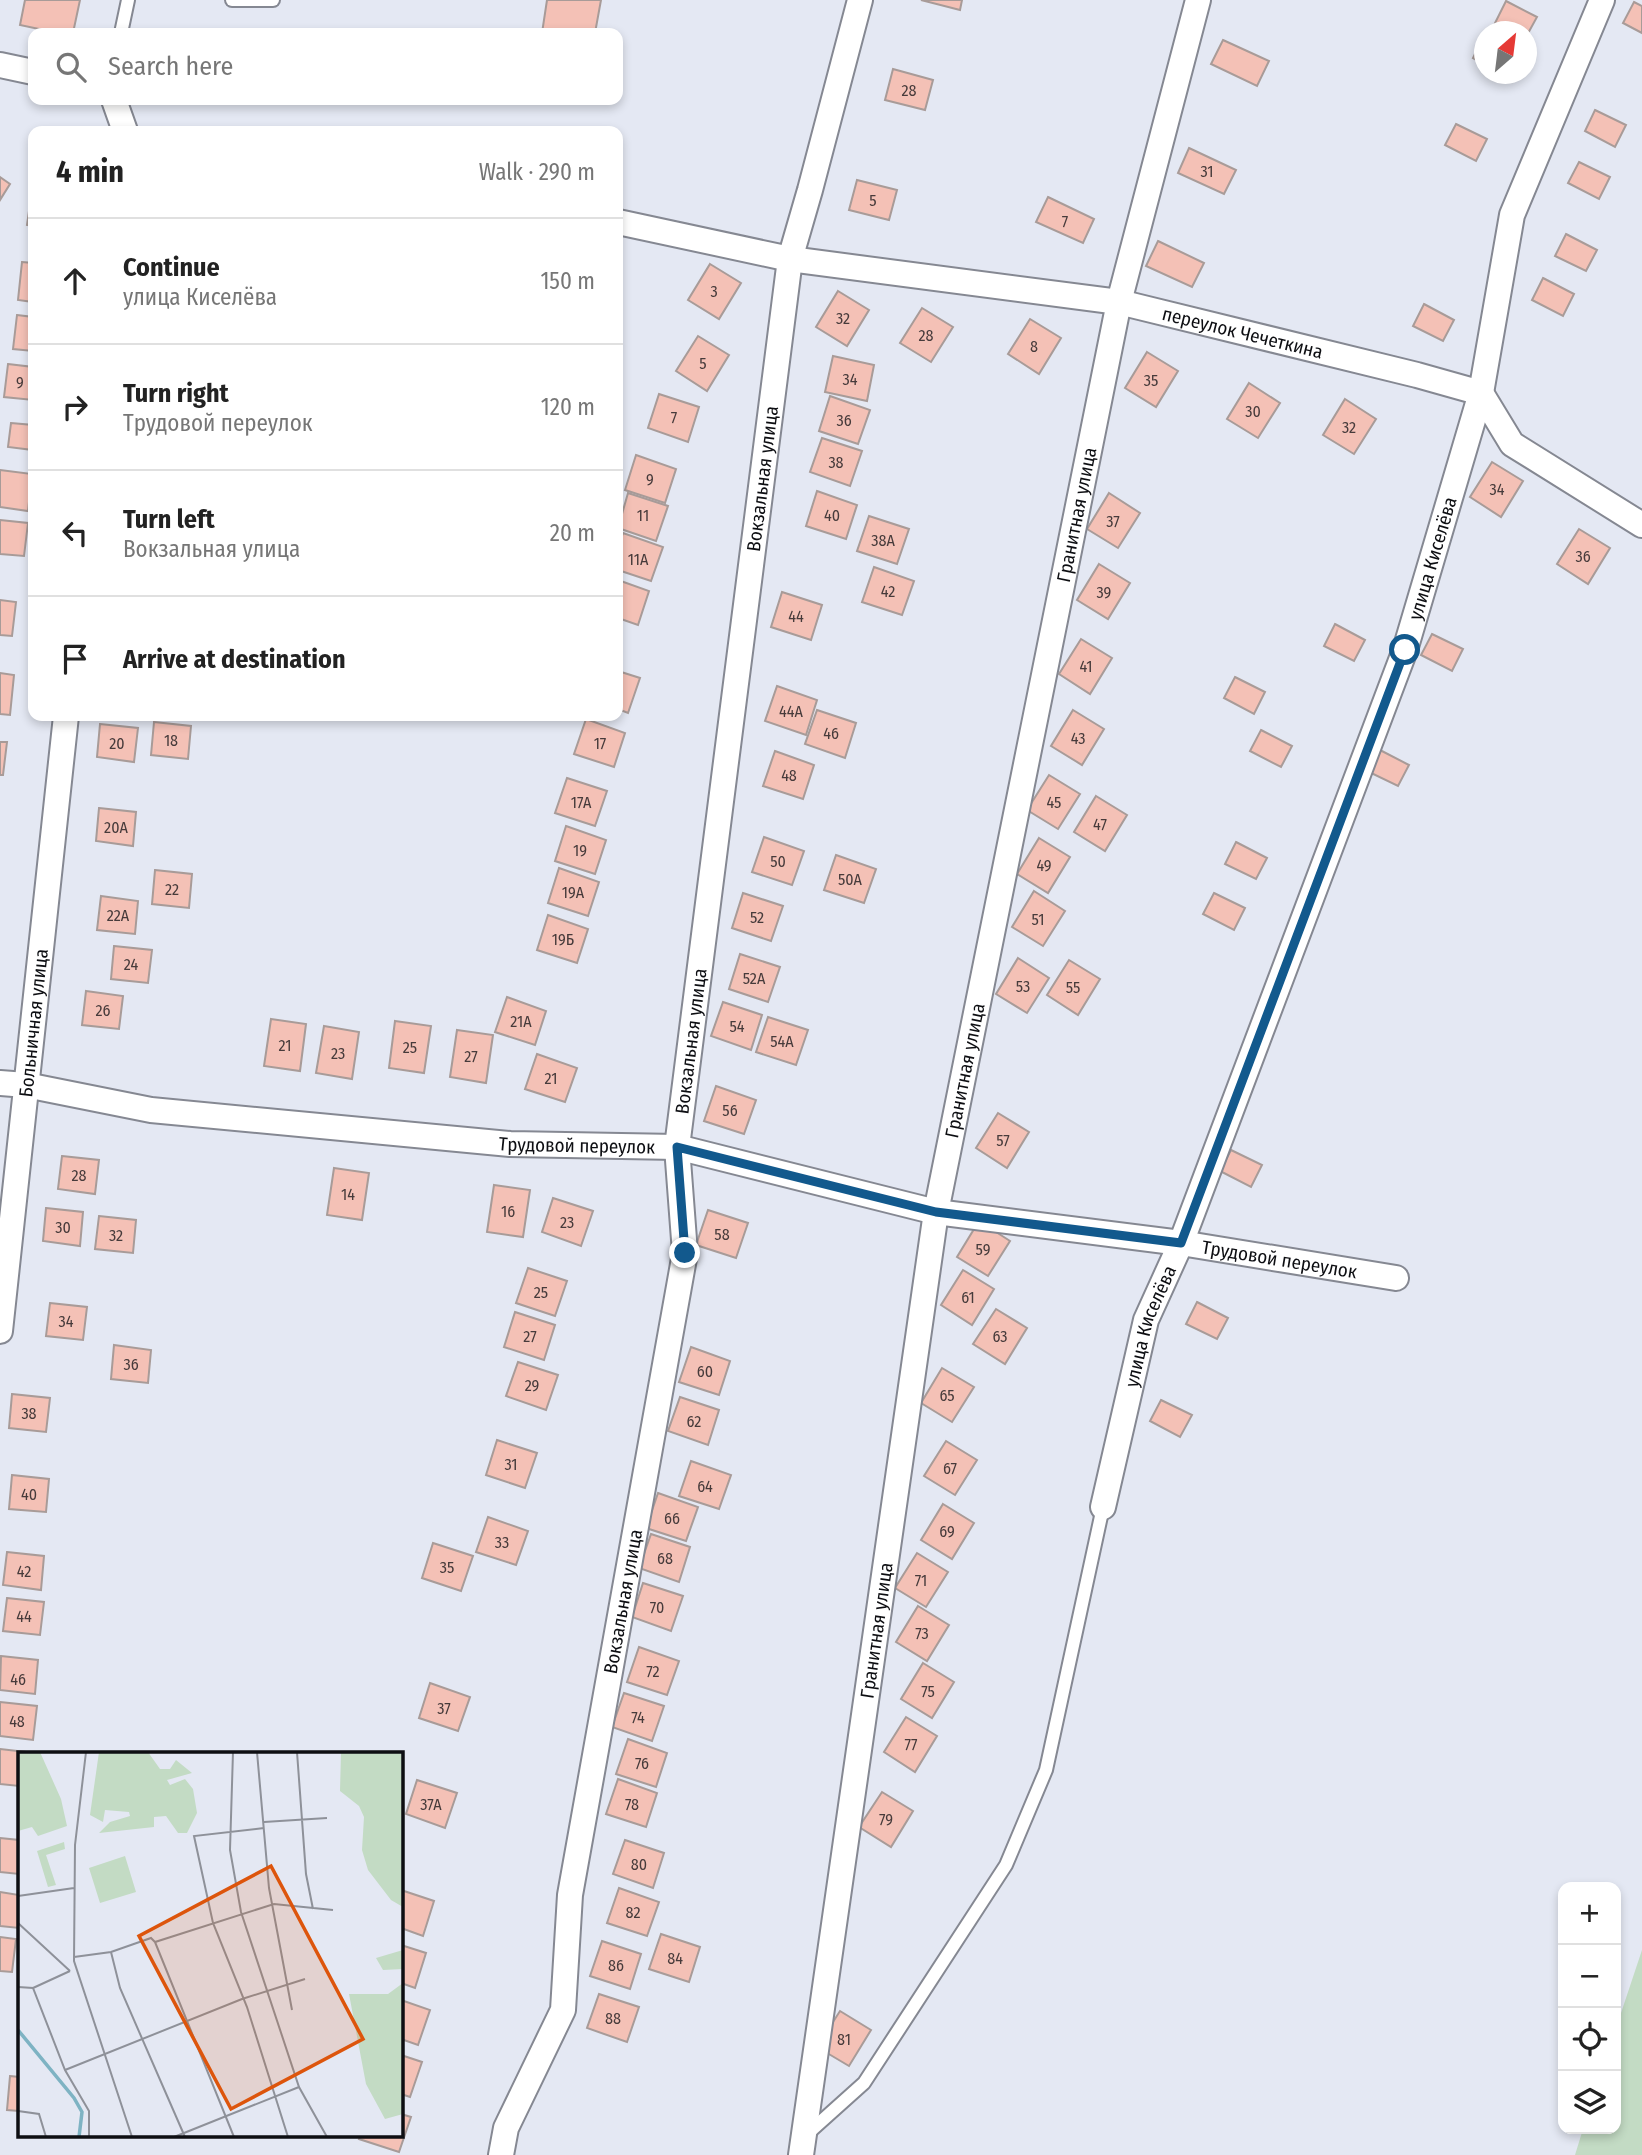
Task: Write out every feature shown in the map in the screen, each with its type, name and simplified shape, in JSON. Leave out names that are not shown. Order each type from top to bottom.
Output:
[{"type":"street","name":"Вокзальная улица","points":[[501,2155],[506,2128],[563,2010],[570,1895],[685,1253],[677,1147],[790,259],[860,0]]},
{"type":"street","name":"Гранитная улица","points":[[802,2146],[936,1212],[1118,302],[1198,0]]},
{"type":"street","name":"улица Киселёва","points":[[1103,1507],[1146,1320],[1181,1243],[1405,650],[1481,393],[1512,215],[1602,0]]},
{"type":"street","points":[[0,65],[28,71]]},
{"type":"street","points":[[116,105],[123,126]]},
{"type":"street","name":"переулок Чечеткина","points":[[623,223],[790,259],[1118,302],[1481,393]]},
{"type":"street","points":[[1481,393],[1512,444],[1642,525]]},
{"type":"street","name":"Больничная улица","points":[[0,1331],[65,721]]},
{"type":"street","name":"Трудовой переулок","points":[[0,1083],[26,1085],[165,1112],[510,1144],[677,1147],[936,1212],[1181,1243],[1396,1278]]},
{"type":"lane","points":[[122,28],[128,0]]},
{"type":"lane","points":[[232,0],[273,0]]},
{"type":"lane","points":[[802,2146],[864,2083],[1006,1865],[1045,1770],[1103,1507]]},
{"type":"green space","points":[[1642,1950],[1642,2155],[1575,2155],[1581,2134],[1621,2134],[1621,2013]]},
{"type":"building","points":[[25,0],[80,0],[74,28],[34,28],[20,25]]},
{"type":"building","points":[[547,0],[601,0],[596,28],[543,28]]},
{"type":"building","points":[[921,0],[962,0],[960,10]]},
{"type":"building","points":[[1506,1],[1537,17],[1535,21],[1496,21]]},
{"type":"building","points":[[1634,2],[1642,6],[1642,33],[1623,23]]},
{"type":"building","points":[[1223,40],[1269,61],[1257,86],[1211,64]]},
{"type":"building","points":[[893,69],[933,80],[925,110],[885,100]]},
{"type":"building","points":[[1595,110],[1626,125],[1615,147],[1585,131]]},
{"type":"building","points":[[1456,124],[1487,139],[1476,161],[1445,145]]},
{"type":"building","points":[[1189,148],[1236,170],[1224,194],[1178,173]]},
{"type":"building","points":[[1579,162],[1610,177],[1599,199],[1568,183]]},
{"type":"building","points":[[0,177],[10,184],[0,200]]},
{"type":"building","points":[[857,180],[897,190],[889,220],[849,210]]},
{"type":"building","points":[[1048,197],[1094,219],[1083,243],[1036,222]]},
{"type":"building","points":[[1566,234],[1597,250],[1586,271],[1555,256]]},
{"type":"building","points":[[1158,241],[1204,263],[1192,287],[1146,266]]},
{"type":"building","points":[[22,262],[28,263],[28,301],[18,300]]},
{"type":"building","points":[[710,264],[741,283],[719,319],[688,300]]},
{"type":"building","points":[[1543,278],[1574,294],[1563,316],[1532,300]]},
{"type":"building","points":[[838,291],[869,310],[847,346],[816,327]]},
{"type":"building","points":[[1424,304],[1454,320],[1443,341],[1413,326]]},
{"type":"building","points":[[922,308],[953,327],[931,362],[900,343]]},
{"type":"building","points":[[17,315],[28,316],[28,350],[13,349]]},
{"type":"building","points":[[1030,319],[1061,338],[1039,374],[1008,354]]},
{"type":"building","points":[[698,336],[729,355],[707,391],[676,371]]},
{"type":"building","points":[[1147,352],[1178,371],[1156,407],[1125,388]]},
{"type":"building","points":[[833,356],[874,365],[867,401],[825,392]]},
{"type":"building","points":[[8,364],[28,366],[28,399],[4,397]]},
{"type":"building","points":[[1249,383],[1280,403],[1258,438],[1227,419]]},
{"type":"building","points":[[659,394],[699,407],[688,442],[648,428]]},
{"type":"building","points":[[830,396],[870,410],[858,444],[819,431]]},
{"type":"building","points":[[1345,399],[1376,419],[1354,454],[1323,435]]},
{"type":"building","points":[[11,423],[28,425],[28,449],[8,447]]},
{"type":"building","points":[[822,438],[862,451],[850,486],[810,472]]},
{"type":"building","points":[[636,455],[676,469],[665,503],[625,490]]},
{"type":"building","points":[[1492,462],[1523,481],[1501,517],[1470,497]]},
{"type":"building","points":[[0,470],[28,474],[28,511],[0,507]]},
{"type":"building","points":[[817,491],[857,505],[846,539],[806,526]]},
{"type":"building","points":[[628,493],[668,506],[656,541],[623,530],[623,510]]},
{"type":"building","points":[[1109,493],[1140,513],[1118,548],[1087,529]]},
{"type":"building","points":[[869,516],[909,529],[897,564],[857,551]]},
{"type":"building","points":[[0,520],[28,523],[24,556],[0,554]]},
{"type":"building","points":[[1579,529],[1610,548],[1588,584],[1557,564]]},
{"type":"building","points":[[623,533],[663,547],[651,581],[623,572]]},
{"type":"building","points":[[1099,564],[1130,583],[1108,619],[1077,600]]},
{"type":"building","points":[[874,567],[914,581],[902,615],[862,602]]},
{"type":"building","points":[[623,582],[649,591],[638,625],[623,620]]},
{"type":"building","points":[[782,592],[822,605],[811,640],[771,627]]},
{"type":"building","points":[[0,600],[16,602],[12,636],[0,635]]},
{"type":"building","points":[[1335,624],[1365,640],[1354,661],[1324,646]]},
{"type":"building","points":[[1432,634],[1463,649],[1452,671],[1421,655]]},
{"type":"building","points":[[1081,639],[1112,658],[1090,694],[1059,674]]},
{"type":"building","points":[[0,673],[14,675],[10,715],[0,714]]},
{"type":"building","points":[[623,673],[640,678],[628,713],[623,711]]},
{"type":"building","points":[[1235,677],[1265,692],[1254,714],[1224,698]]},
{"type":"building","points":[[777,686],[817,700],[806,735],[765,721]]},
{"type":"building","points":[[817,710],[856,723],[845,758],[805,744]]},
{"type":"building","points":[[1073,710],[1104,729],[1082,765],[1051,746]]},
{"type":"building","points":[[585,721],[625,733],[614,767],[574,754]]},
{"type":"building","points":[[154,722],[191,726],[188,759],[151,755]]},
{"type":"building","points":[[100,724],[138,728],[134,762],[97,757]]},
{"type":"building","points":[[1261,730],[1292,746],[1281,767],[1250,751]]},
{"type":"building","points":[[0,742],[7,742],[3,775],[0,775]]},
{"type":"building","points":[[1378,749],[1409,765],[1398,786],[1367,771]]},
{"type":"building","points":[[775,751],[814,765],[803,799],[763,786]]},
{"type":"building","points":[[1049,775],[1080,794],[1058,829],[1027,810]]},
{"type":"building","points":[[567,778],[607,791],[595,826],[555,813]]},
{"type":"building","points":[[1096,796],[1127,815],[1105,851],[1074,832]]},
{"type":"building","points":[[99,808],[136,812],[133,846],[96,841]]},
{"type":"building","points":[[566,826],[606,840],[595,874],[555,861]]},
{"type":"building","points":[[764,837],[804,851],[792,885],[752,872]]},
{"type":"building","points":[[1039,838],[1070,857],[1048,893],[1017,874]]},
{"type":"building","points":[[1236,842],[1267,858],[1256,879],[1225,864]]},
{"type":"building","points":[[836,855],[876,869],[864,903],[824,890]]},
{"type":"building","points":[[559,868],[599,882],[588,916],[548,903]]},
{"type":"building","points":[[155,870],[192,874],[189,908],[152,904]]},
{"type":"building","points":[[1034,891],[1065,911],[1043,946],[1012,927]]},
{"type":"building","points":[[743,893],[783,906],[771,941],[732,928]]},
{"type":"building","points":[[1214,893],[1245,908],[1234,930],[1203,914]]},
{"type":"building","points":[[101,896],[138,901],[135,934],[97,930]]},
{"type":"building","points":[[548,915],[588,929],[577,963],[537,950]]},
{"type":"building","points":[[114,946],[152,950],[148,983],[111,979]]},
{"type":"building","points":[[740,954],[780,967],[768,1002],[729,989]]},
{"type":"building","points":[[1018,958],[1049,978],[1027,1013],[996,994]]},
{"type":"building","points":[[1069,960],[1100,979],[1078,1015],[1047,995]]},
{"type":"building","points":[[86,991],[123,996],[119,1029],[82,1025]]},
{"type":"building","points":[[507,997],[546,1011],[535,1045],[495,1032]]},
{"type":"building","points":[[723,1002],[762,1015],[751,1050],[711,1036]]},
{"type":"building","points":[[768,1017],[808,1030],[796,1065],[756,1052]]},
{"type":"building","points":[[271,1019],[306,1024],[300,1071],[264,1066]]},
{"type":"building","points":[[395,1021],[431,1026],[424,1073],[389,1068]]},
{"type":"building","points":[[324,1026],[359,1032],[352,1079],[316,1073]]},
{"type":"building","points":[[457,1030],[493,1035],[486,1083],[450,1077]]},
{"type":"building","points":[[537,1054],[577,1068],[565,1102],[525,1089]]},
{"type":"building","points":[[716,1086],[756,1100],[744,1134],[704,1121]]},
{"type":"building","points":[[998,1113],[1029,1132],[1007,1168],[976,1148]]},
{"type":"building","points":[[1231,1150],[1262,1165],[1251,1187],[1220,1171]]},
{"type":"building","points":[[62,1156],[99,1160],[95,1194],[58,1189]]},
{"type":"building","points":[[334,1168],[369,1173],[362,1220],[327,1215]]},
{"type":"building","points":[[494,1185],[530,1190],[523,1237],[487,1232]]},
{"type":"building","points":[[553,1198],[593,1211],[581,1246],[542,1232]]},
{"type":"building","points":[[46,1208],[83,1212],[80,1246],[43,1241]]},
{"type":"building","points":[[708,1210],[748,1223],[736,1258],[696,1245]]},
{"type":"building","points":[[99,1216],[136,1220],[133,1253],[95,1249]]},
{"type":"building","points":[[979,1221],[1010,1241],[988,1276],[957,1257]]},
{"type":"building","points":[[528,1268],[567,1281],[555,1316],[516,1303]]},
{"type":"building","points":[[963,1270],[994,1289],[972,1325],[941,1305]]},
{"type":"building","points":[[1197,1302],[1228,1318],[1217,1339],[1186,1324]]},
{"type":"building","points":[[50,1303],[87,1307],[83,1340],[46,1336]]},
{"type":"building","points":[[996,1309],[1027,1328],[1005,1364],[973,1344]]},
{"type":"building","points":[[515,1312],[555,1325],[544,1360],[504,1347]]},
{"type":"building","points":[[114,1345],[151,1350],[148,1383],[111,1379]]},
{"type":"building","points":[[691,1347],[730,1361],[719,1395],[679,1382]]},
{"type":"building","points":[[518,1362],[558,1375],[546,1410],[506,1396]]},
{"type":"building","points":[[942,1368],[974,1387],[952,1422],[921,1403]]},
{"type":"building","points":[[12,1394],[50,1398],[46,1432],[9,1428]]},
{"type":"building","points":[[680,1397],[719,1410],[708,1445],[668,1431]]},
{"type":"building","points":[[1161,1400],[1192,1415],[1180,1437],[1150,1421]]},
{"type":"building","points":[[497,1440],[537,1453],[525,1488],[486,1475]]},
{"type":"building","points":[[946,1441],[977,1460],[955,1495],[924,1476]]},
{"type":"building","points":[[691,1461],[731,1475],[719,1509],[679,1496]]},
{"type":"building","points":[[12,1475],[49,1479],[46,1512],[9,1509]]},
{"type":"building","points":[[658,1493],[698,1507],[686,1541],[646,1528]]},
{"type":"building","points":[[943,1504],[974,1523],[952,1559],[921,1540]]},
{"type":"building","points":[[488,1517],[528,1531],[516,1565],[476,1552]]},
{"type":"building","points":[[651,1534],[690,1547],[679,1582],[639,1568]]},
{"type":"building","points":[[433,1543],[473,1556],[461,1591],[422,1578]]},
{"type":"building","points":[[7,1552],[44,1556],[41,1590],[3,1585]]},
{"type":"building","points":[[917,1553],[948,1572],[926,1607],[895,1588]]},
{"type":"building","points":[[643,1583],[683,1596],[671,1631],[632,1617]]},
{"type":"building","points":[[7,1598],[44,1602],[40,1635],[3,1631]]},
{"type":"building","points":[[918,1606],[949,1625],[927,1661],[896,1642]]},
{"type":"building","points":[[639,1647],[679,1661],[667,1695],[627,1682]]},
{"type":"building","points":[[1,1656],[38,1660],[35,1694],[0,1690]]},
{"type":"building","points":[[923,1663],[954,1682],[932,1718],[901,1699]]},
{"type":"building","points":[[430,1683],[470,1697],[458,1731],[419,1718]]},
{"type":"building","points":[[624,1693],[664,1706],[652,1741],[612,1727]]},
{"type":"building","points":[[0,1702],[37,1706],[33,1740],[0,1736]]},
{"type":"building","points":[[906,1717],[937,1736],[915,1772],[884,1752]]},
{"type":"building","points":[[628,1739],[667,1753],[656,1787],[616,1774]]},
{"type":"building","points":[[0,1749],[26,1752],[18,1752],[18,1786],[0,1784]]},
{"type":"building","points":[[618,1779],[657,1793],[646,1827],[606,1814]]},
{"type":"building","points":[[417,1780],[457,1793],[445,1828],[406,1814]]},
{"type":"building","points":[[882,1792],[913,1811],[891,1847],[859,1827]]},
{"type":"building","points":[[0,1838],[18,1840],[18,1874],[0,1872]]},
{"type":"building","points":[[625,1840],[664,1853],[653,1888],[613,1874]]},
{"type":"building","points":[[619,1888],[659,1902],[647,1936],[607,1923]]},
{"type":"building","points":[[402,1890],[434,1901],[423,1936],[402,1928]]},
{"type":"building","points":[[0,1892],[18,1895],[18,1928],[0,1926]]},
{"type":"building","points":[[661,1934],[700,1947],[689,1982],[649,1969]]},
{"type":"building","points":[[0,1937],[16,1939],[12,1972],[0,1971]]},
{"type":"building","points":[[602,1941],[641,1954],[630,1989],[590,1976]]},
{"type":"building","points":[[402,1945],[426,1953],[415,1988],[402,1983]]},
{"type":"building","points":[[599,1994],[639,2007],[627,2042],[587,2028]]},
{"type":"building","points":[[402,2000],[430,2010],[418,2045],[402,2039]]},
{"type":"building","points":[[840,2011],[871,2030],[849,2066],[817,2047]]},
{"type":"building","points":[[402,2055],[422,2062],[410,2097],[402,2094]]},
{"type":"building","points":[[10,2076],[18,2077],[18,2111],[7,2110]]},
{"type":"building","points":[[402,2114],[411,2117],[399,2152],[359,2139],[402,2138]]},
{"type":"route","points":[[685,1253],[677,1147],[936,1212],[1181,1243],[1405,650]]}]
